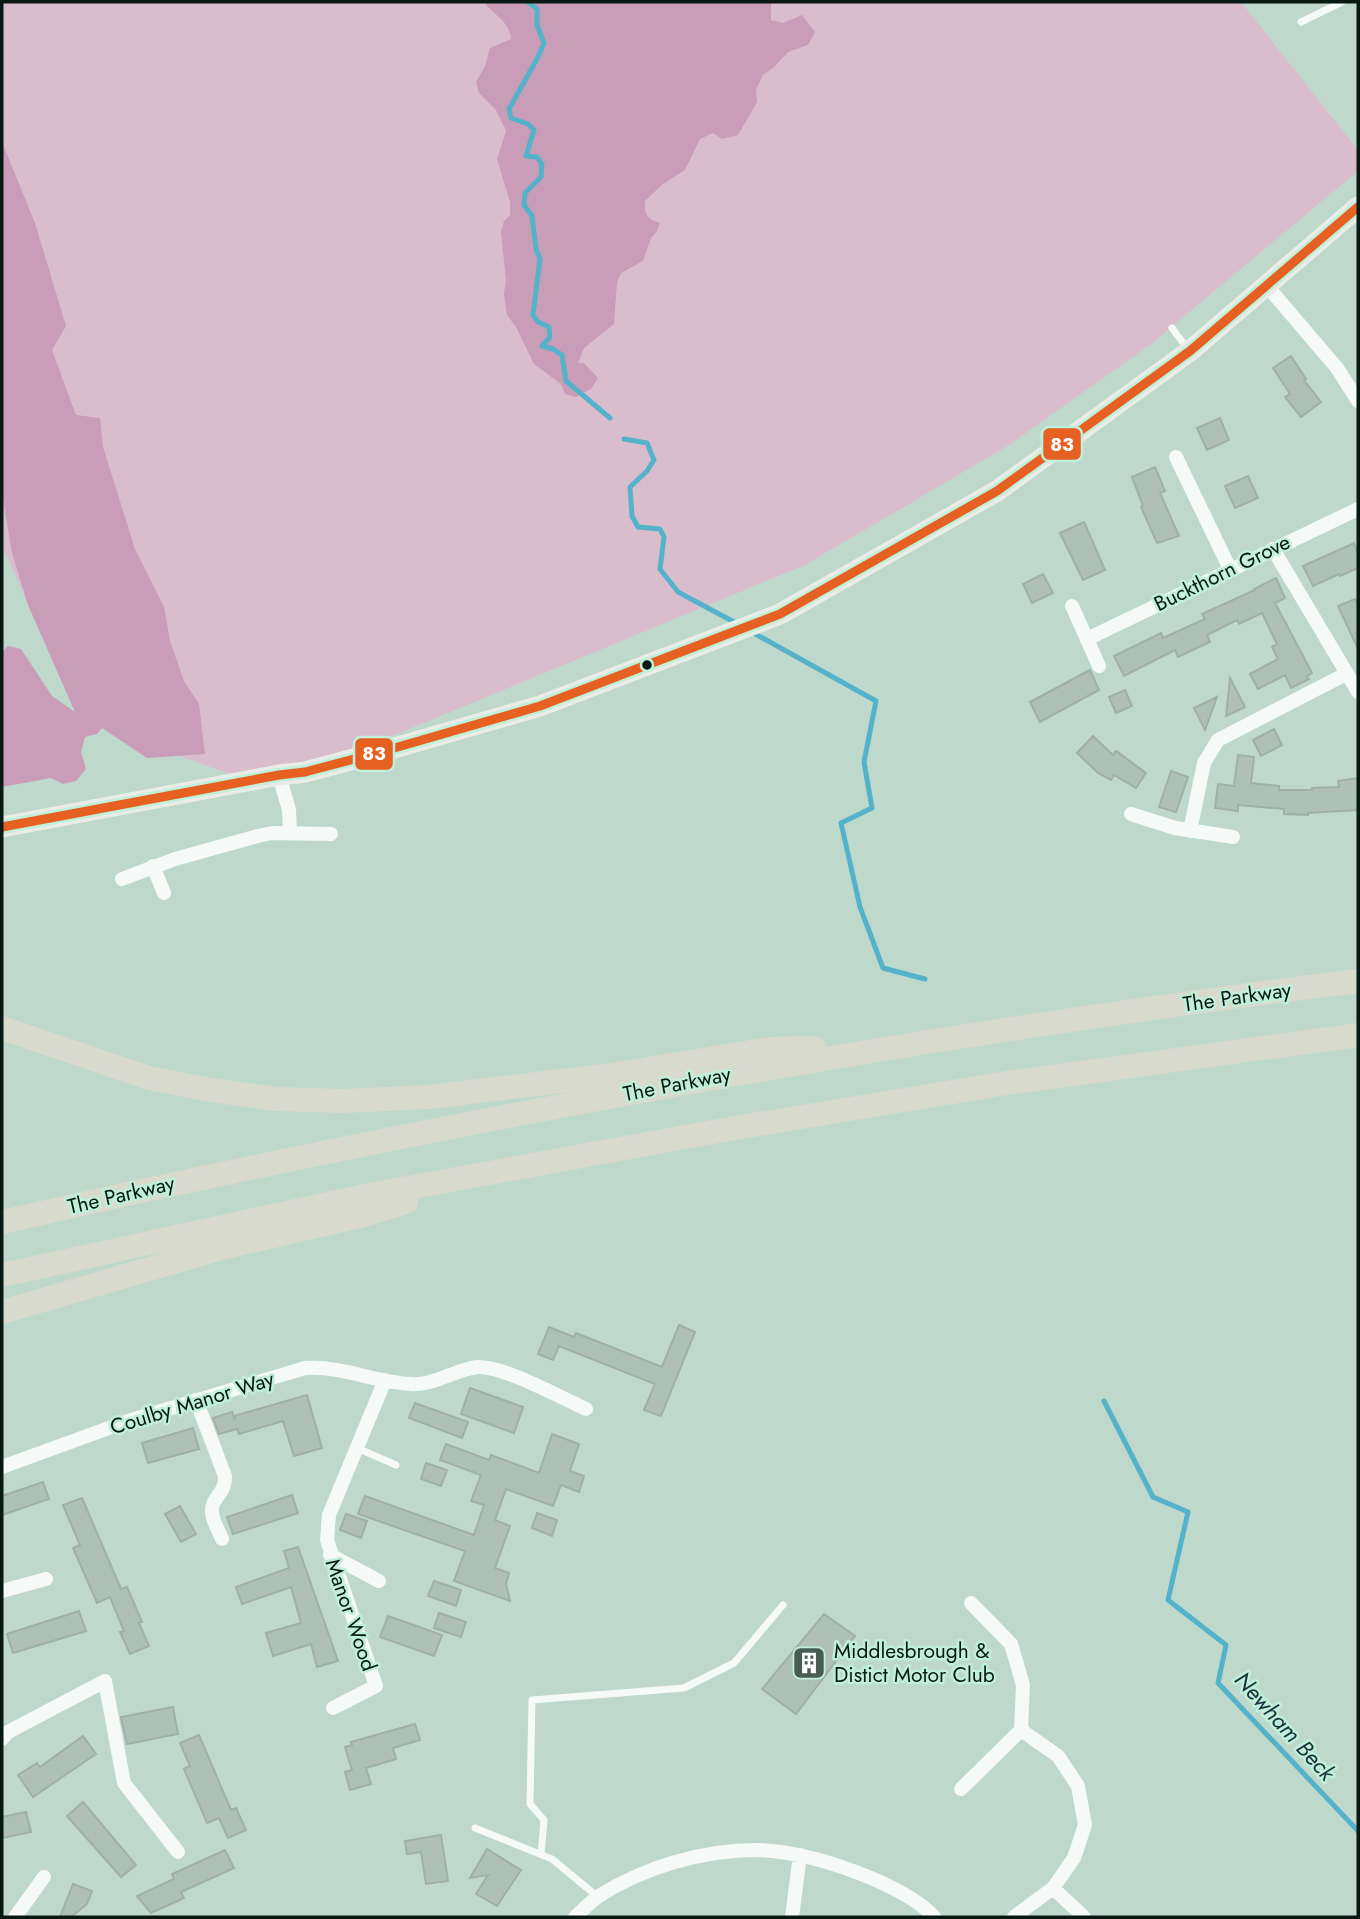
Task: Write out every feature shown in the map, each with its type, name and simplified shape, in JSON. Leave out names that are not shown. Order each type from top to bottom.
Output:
[{"type":"highway","name":"The Parkway","points":[[2,1222],[423,1131],[719,1076],[1224,998],[1358,981]]},
{"type":"highway","points":[[2,1028],[149,1078],[276,1099],[344,1101],[428,1097],[573,1080],[770,1048],[890,1048]]},
{"type":"highway","points":[[2,1275],[369,1195],[729,1129],[1007,1083],[1358,1035]]},
{"type":"highway","points":[[2,1312],[225,1247],[364,1215],[517,1169]]},
{"type":"main road","points":[[2,827],[305,772],[377,753],[540,706],[780,614],[997,491],[1190,351],[1358,207]]},
{"type":"street","points":[[1267,286],[1337,368],[1358,401]]},
{"type":"street","points":[[1176,457],[1230,569]]},
{"type":"street","name":"Buckthorn Grove","points":[[1087,639],[1358,509]]},
{"type":"street","points":[[1273,549],[1358,692]]},
{"type":"street","points":[[1072,606],[1100,666]]},
{"type":"street","points":[[1190,831],[1205,763],[1218,740],[1346,674]]},
{"type":"street","points":[[279,775],[289,810],[290,833]]},
{"type":"street","points":[[1131,814],[1190,831],[1233,837]]},
{"type":"street","points":[[122,879],[153,866],[272,833],[331,834]]},
{"type":"street","points":[[153,866],[164,893]]},
{"type":"street","name":"Coulby Manor Way","points":[[2,1467],[128,1420],[305,1368],[328,1367],[412,1385],[479,1367],[497,1370],[586,1409]]},
{"type":"street","name":"Manor Wood","points":[[333,1708],[376,1686],[327,1540],[328,1515],[385,1380]]},
{"type":"street","points":[[196,1400],[225,1476],[226,1487],[212,1507],[212,1515],[222,1539]]},
{"type":"street","points":[[330,1555],[379,1581]]},
{"type":"street","points":[[2,1591],[46,1579]]},
{"type":"street","points":[[961,1788],[1021,1730],[1023,1685],[1011,1644],[971,1603]]},
{"type":"street","points":[[4,1731],[105,1681],[124,1783],[178,1852]]},
{"type":"street","points":[[1014,1917],[1053,1888],[1074,1858],[1085,1825],[1078,1786],[1058,1756],[1021,1730]]},
{"type":"street","points":[[575,1917],[598,1897],[651,1869],[703,1856],[756,1850],[800,1855],[848,1868],[891,1887],[934,1917]]},
{"type":"street","points":[[792,1917],[800,1855]]},
{"type":"street","points":[[15,1917],[44,1877]]},
{"type":"street","points":[[1053,1888],[1084,1917]]},
{"type":"lane","points":[[1301,22],[1342,2]]},
{"type":"lane","points":[[1172,328],[1190,351]]},
{"type":"lane","points":[[357,1447],[396,1465]]},
{"type":"lane","points":[[541,1854],[544,1820],[530,1804],[531,1700],[684,1688],[734,1663],[783,1605]]},
{"type":"lane","points":[[475,1828],[552,1859],[598,1897]]},
{"type":"shaded area","points":[[2,2],[1241,2],[1358,150],[1358,171],[1151,344],[1006,447],[805,565],[305,772],[227,773],[102,728],[76,714],[2,545]]},
{"type":"shaded area","points":[[484,2],[771,2],[771,20],[783,23],[802,15],[815,32],[808,45],[788,52],[763,75],[756,90],[757,102],[738,135],[722,139],[713,133],[700,139],[685,170],[663,184],[645,201],[647,216],[660,223],[643,261],[621,273],[617,282],[614,324],[584,348],[578,363],[584,363],[598,378],[591,389],[576,397],[565,394],[561,384],[534,364],[507,315],[501,232],[504,221],[510,215],[510,202],[497,159],[506,131],[496,110],[479,93],[476,82],[485,66],[490,48],[511,39],[507,27]]},
{"type":"shaded area","points":[[2,142],[35,223],[66,326],[52,350],[76,415],[100,418],[103,447],[135,549],[164,607],[170,641],[184,681],[199,704],[205,754],[147,758],[102,728],[97,734],[85,737],[81,752],[86,769],[76,781],[63,784],[51,778],[2,787],[2,652],[8,646],[21,649],[52,696],[75,712],[28,605],[12,553],[2,492]]},
{"type":"building","points":[[1291,356],[1306,379],[1304,380],[1321,402],[1301,417],[1285,397],[1290,394],[1273,368]]},
{"type":"building","points":[[1220,418],[1229,440],[1207,450],[1197,428]]},
{"type":"building","points":[[1155,467],[1165,491],[1160,493],[1179,536],[1157,543],[1141,507],[1143,506],[1132,477]]},
{"type":"building","points":[[1248,476],[1258,498],[1235,508],[1225,486]]},
{"type":"building","points":[[1084,522],[1105,570],[1083,580],[1060,533]]},
{"type":"building","points":[[1354,543],[1358,554],[1358,568],[1313,586],[1303,566]]},
{"type":"building","points":[[1043,574],[1053,593],[1032,603],[1023,584]]},
{"type":"building","points":[[1276,578],[1285,598],[1275,603],[1312,673],[1307,676],[1309,679],[1291,688],[1285,675],[1258,689],[1250,674],[1278,659],[1272,647],[1277,644],[1262,613],[1239,624],[1237,620],[1207,635],[1210,642],[1178,657],[1175,650],[1124,676],[1114,656],[1161,633],[1163,638],[1205,619],[1202,614]]},
{"type":"building","points":[[1355,599],[1358,607],[1358,649],[1338,606]]},
{"type":"building","points":[[1090,670],[1099,690],[1040,722],[1030,702]]},
{"type":"building","points":[[1230,678],[1245,707],[1226,716]]},
{"type":"building","points":[[1125,690],[1132,706],[1116,713],[1109,697]]},
{"type":"building","points":[[1217,697],[1205,730],[1194,708]]},
{"type":"building","points":[[1274,729],[1282,745],[1261,756],[1253,740]]},
{"type":"building","points":[[1093,736],[1113,755],[1116,751],[1146,773],[1136,788],[1114,775],[1111,780],[1098,773],[1077,753]]},
{"type":"building","points":[[1238,755],[1254,757],[1251,783],[1279,786],[1279,790],[1339,787],[1338,781],[1358,778],[1358,810],[1308,815],[1284,814],[1284,809],[1238,805],[1238,811],[1215,808],[1218,784],[1234,786]]},
{"type":"building","points":[[1171,771],[1188,777],[1176,812],[1159,807]]},
{"type":"building","points":[[679,1325],[695,1332],[661,1416],[644,1410],[655,1384],[559,1346],[553,1360],[538,1354],[549,1327],[574,1337],[576,1333],[662,1367]]},
{"type":"building","points":[[470,1388],[523,1407],[514,1433],[461,1414]]},
{"type":"building","points":[[307,1395],[322,1448],[294,1456],[283,1421],[239,1434],[237,1429],[219,1434],[213,1418],[232,1412],[235,1420],[234,1416]]},
{"type":"building","points":[[415,1403],[468,1422],[462,1438],[409,1418]]},
{"type":"building","points":[[193,1428],[199,1449],[148,1463],[142,1443]]},
{"type":"building","points":[[552,1434],[579,1444],[570,1471],[584,1476],[579,1492],[561,1485],[553,1506],[506,1489],[495,1520],[510,1526],[495,1568],[509,1573],[506,1584],[510,1601],[454,1581],[465,1551],[358,1514],[365,1496],[474,1535],[484,1505],[471,1501],[481,1475],[440,1460],[446,1444],[489,1460],[491,1455],[539,1473]]},
{"type":"building","points":[[426,1463],[447,1470],[441,1486],[421,1479]]},
{"type":"building","points":[[43,1482],[49,1499],[2,1515],[2,1496]]},
{"type":"building","points":[[292,1495],[298,1513],[233,1534],[227,1517]]},
{"type":"building","points":[[82,1498],[121,1589],[127,1587],[142,1622],[139,1623],[149,1646],[130,1654],[120,1632],[124,1631],[110,1597],[97,1603],[73,1548],[80,1545],[63,1505]]},
{"type":"building","points":[[180,1506],[196,1534],[181,1542],[165,1514]]},
{"type":"building","points":[[537,1513],[557,1520],[552,1536],[532,1528]]},
{"type":"building","points":[[346,1514],[367,1521],[361,1538],[340,1530]]},
{"type":"building","points":[[298,1547],[338,1661],[317,1667],[311,1644],[273,1656],[266,1633],[301,1623],[291,1587],[242,1604],[236,1587],[289,1568],[284,1551]]},
{"type":"building","points":[[434,1581],[461,1590],[456,1606],[428,1596]]},
{"type":"building","points":[[79,1611],[86,1631],[13,1653],[7,1634]]},
{"type":"building","points":[[439,1613],[466,1622],[461,1637],[434,1628]]},
{"type":"building","name":"Middlesbrough & Distict Motor Club","points":[[824,1614],[855,1636],[796,1714],[762,1689]]},
{"type":"building","points":[[388,1616],[442,1635],[434,1656],[380,1637]]},
{"type":"building","points":[[173,1707],[178,1734],[127,1744],[121,1717]]},
{"type":"building","points":[[415,1724],[420,1740],[393,1748],[396,1759],[366,1768],[371,1784],[350,1790],[345,1772],[352,1770],[345,1747],[352,1745],[351,1742]]},
{"type":"building","points":[[199,1735],[231,1810],[236,1808],[246,1830],[228,1838],[219,1818],[207,1823],[184,1769],[190,1766],[180,1743]]},
{"type":"building","points":[[83,1736],[96,1754],[33,1797],[18,1775],[37,1763],[40,1767]]},
{"type":"building","points":[[83,1802],[136,1865],[121,1877],[67,1816]]},
{"type":"building","points":[[26,1812],[31,1832],[2,1838],[2,1817]]},
{"type":"building","points":[[441,1835],[448,1881],[426,1884],[421,1852],[407,1854],[405,1841]]},
{"type":"building","points":[[487,1849],[521,1870],[497,1906],[476,1894],[488,1875],[470,1878]]},
{"type":"building","points":[[225,1850],[234,1868],[181,1892],[184,1898],[151,1913],[137,1896],[174,1879],[172,1874]]},
{"type":"building","points":[[73,1884],[92,1891],[87,1904],[71,1917],[60,1917]]},
{"type":"waterway","name":"Newham Beck","points":[[528,2],[537,9],[537,25],[544,43],[509,109],[511,118],[528,124],[534,130],[526,156],[537,157],[542,164],[541,177],[525,193],[524,205],[532,216],[536,249],[540,259],[533,315],[538,322],[549,327],[550,337],[542,346],[562,355],[566,381],[610,418]]},
{"type":"waterway","points":[[624,439],[647,443],[654,460],[630,487],[632,516],[638,527],[660,529],[664,537],[660,569],[678,592],[736,623]]},
{"type":"waterway","points":[[750,631],[876,701],[864,762],[872,808],[841,823],[860,907],[883,968],[925,979]]},
{"type":"waterway","name":"Newham Beck","points":[[1104,1401],[1153,1497],[1188,1512],[1168,1600],[1226,1645],[1218,1683],[1358,1831]]},
{"type":"transit line","name":"83","points":[[2,827],[305,772],[377,753],[540,706],[780,614],[997,491],[1190,351],[1358,207]]},
{"type":"place","name":"Middlesbrough & Distict Motor Club","points":[[809,1663]]}]
